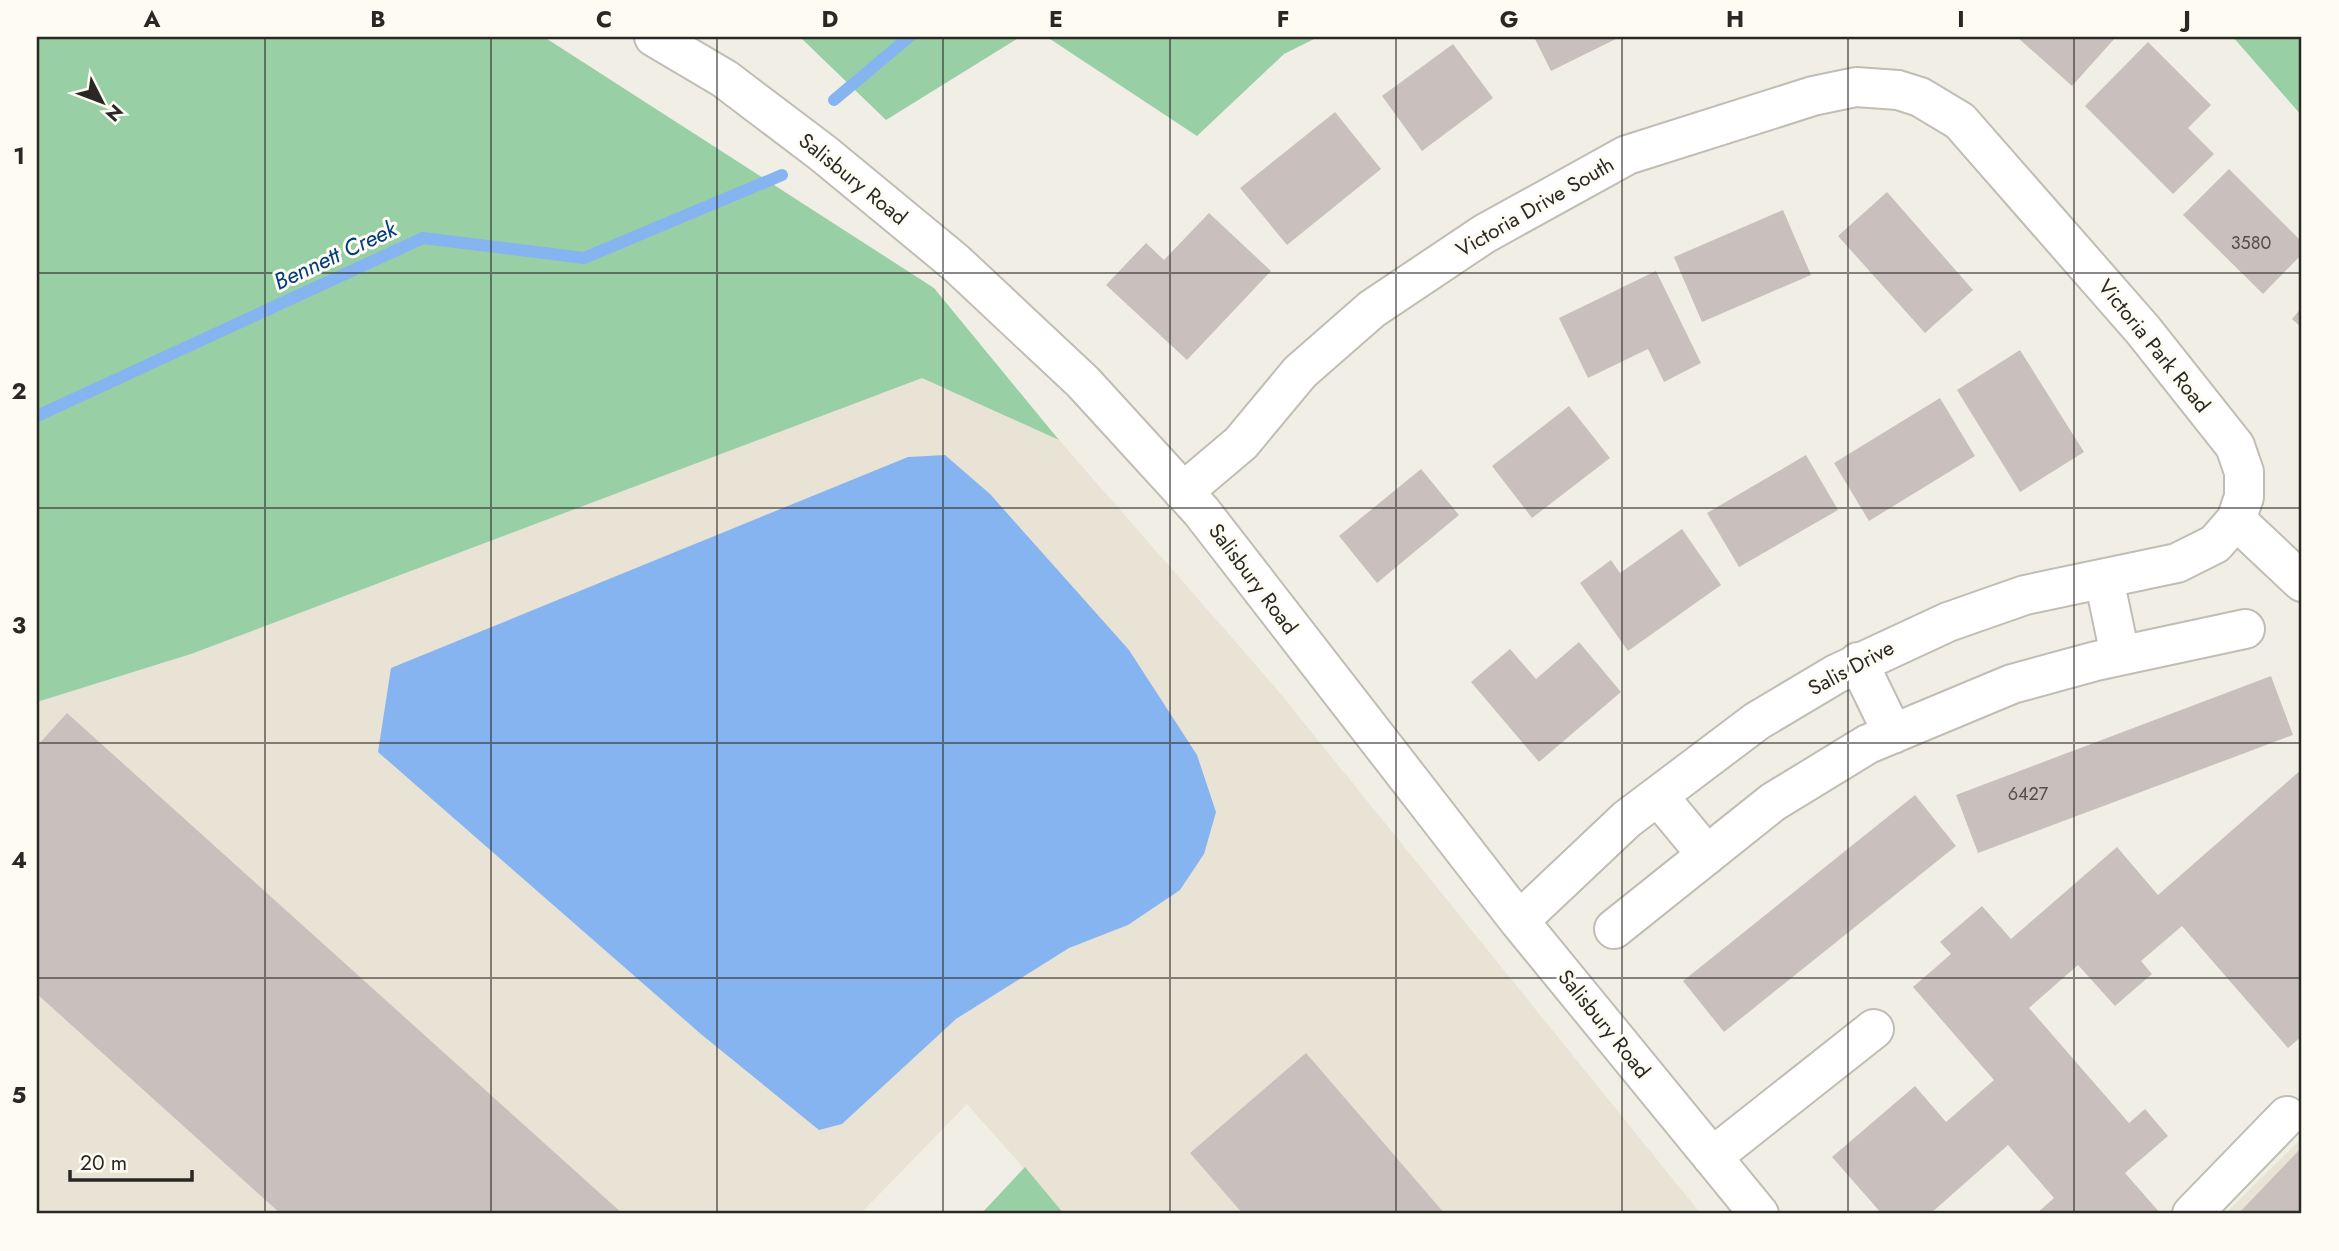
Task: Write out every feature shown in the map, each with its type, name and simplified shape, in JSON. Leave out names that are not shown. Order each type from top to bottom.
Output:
[{"type":"street","name":"Salisbury Road","points":[[654,37],[725,79],[824,153],[956,262],[1083,382],[1201,511],[1519,921],[1759,1214]]},
{"type":"street","name":"Victoria Drive South","points":[[1183,492],[1241,443],[1300,372],[1372,309],[1484,234],[1627,155],[1812,96],[1856,87],[1899,90],[1920,97],[1960,121]]},
{"type":"street","name":"Victoria Park Road","points":[[1960,121],[2143,330],[2235,446],[2244,472],[2244,497],[2236,520]]},
{"type":"street","name":"Salis Drive","points":[[1519,921],[1628,819],[1658,796],[1757,721],[1858,662],[1948,622],[2012,600],[2177,563],[2215,544],[2236,520]]},
{"type":"street","points":[[2236,520],[2302,582]]},
{"type":"street","points":[[2104,579],[2120,655]]},
{"type":"street","points":[[1614,929],[1773,802],[1868,744],[2012,684],[2120,655],[2245,629]]},
{"type":"street","points":[[1858,662],[1893,734]]},
{"type":"street","points":[[1658,796],[1707,855]]},
{"type":"street","points":[[1712,1157],[1874,1029]]},
{"type":"street","points":[[2192,1214],[2287,1116]]},
{"type":"shaded area","points":[[922,377],[1059,440],[1275,687],[1701,1214],[1064,1214],[967,1104],[860,1214],[37,1214],[37,702],[191,654]]},
{"type":"shaded area","points":[[2302,1138],[2302,1214],[2225,1214]]},
{"type":"green space","points":[[37,37],[544,37],[934,288],[1059,440],[922,378],[191,654],[37,702]]},
{"type":"green space","points":[[800,37],[1020,37],[886,120]]},
{"type":"green space","points":[[1047,37],[1318,37],[1284,54],[1197,136]]},
{"type":"green space","points":[[2233,37],[2302,37],[2302,116]]},
{"type":"green space","points":[[1025,1167],[1064,1214],[981,1214]]},
{"type":"water","points":[[945,455],[990,494],[1129,650],[1197,755],[1216,812],[1204,854],[1180,890],[1128,925],[1069,948],[956,1019],[842,1124],[819,1130],[702,1035],[378,752],[391,668],[908,457]]},
{"type":"building","points":[[1534,37],[1620,37],[1551,71]]},
{"type":"building","points":[[2017,37],[2116,37],[2072,86]]},
{"type":"building","points":[[2148,42],[2211,105],[2188,128],[2214,154],[2173,194],[2085,106]]},
{"type":"building","points":[[1453,44],[1493,98],[1422,151],[1382,96]]},
{"type":"building","points":[[1335,112],[1381,169],[1287,245],[1240,188]]},
{"type":"building","points":[[2229,169],[2302,242],[2302,254],[2263,294],[2183,215]]},
{"type":"building","points":[[1887,192],[1973,290],[1925,333],[1838,236]]},
{"type":"building","points":[[1783,210],[1811,275],[1702,322],[1674,257]]},
{"type":"building","points":[[1209,213],[1271,271],[1187,360],[1106,285],[1146,243],[1164,260]]},
{"type":"building","points":[[1656,271],[1701,363],[1664,382],[1648,349],[1588,378],[1559,318]]},
{"type":"building","points":[[2302,307],[2302,328],[2292,319]]},
{"type":"building","points":[[2020,350],[2084,452],[2020,492],[1957,390]]},
{"type":"building","points":[[1940,398],[1975,456],[1869,521],[1834,463]]},
{"type":"building","points":[[1569,406],[1610,458],[1532,518],[1492,466]]},
{"type":"building","points":[[1806,455],[1838,510],[1739,567],[1707,513]]},
{"type":"building","points":[[1421,469],[1459,515],[1377,583],[1339,536]]},
{"type":"building","points":[[1682,529],[1721,585],[1628,651],[1580,583],[1611,560],[1620,573]]},
{"type":"building","points":[[1579,642],[1621,692],[1539,762],[1471,682],[1510,649],[1536,679]]},
{"type":"building","points":[[2271,676],[2293,735],[1978,853],[1956,795]]},
{"type":"building","points":[[67,713],[623,1214],[281,1214],[37,994],[37,746]]},
{"type":"building","points":[[2302,769],[2302,1036],[2288,1048],[2182,926],[2141,961],[2152,974],[2115,1006],[2078,965],[2029,1008],[2129,1123],[2145,1109],[2168,1136],[2125,1173],[2161,1214],[2036,1214],[2054,1198],[2008,1145],[1930,1214],[1882,1214],[1832,1157],[1915,1086],[1946,1122],[1994,1080],[1913,987],[1951,954],[1940,942],[1982,906],[2011,939],[2117,847],[2158,895]]},
{"type":"building","points":[[1915,795],[1956,846],[1724,1032],[1683,981]]},
{"type":"building","points":[[1306,1053],[1445,1214],[1243,1214],[1190,1153]]},
{"type":"building","points":[[2302,1147],[2302,1214],[2238,1214]]},
{"type":"waterway","name":"Bennett Creek","points":[[834,100],[909,37]]},
{"type":"waterway","name":"Bennett Creek","points":[[37,416],[423,238],[584,258],[782,175]]}]
